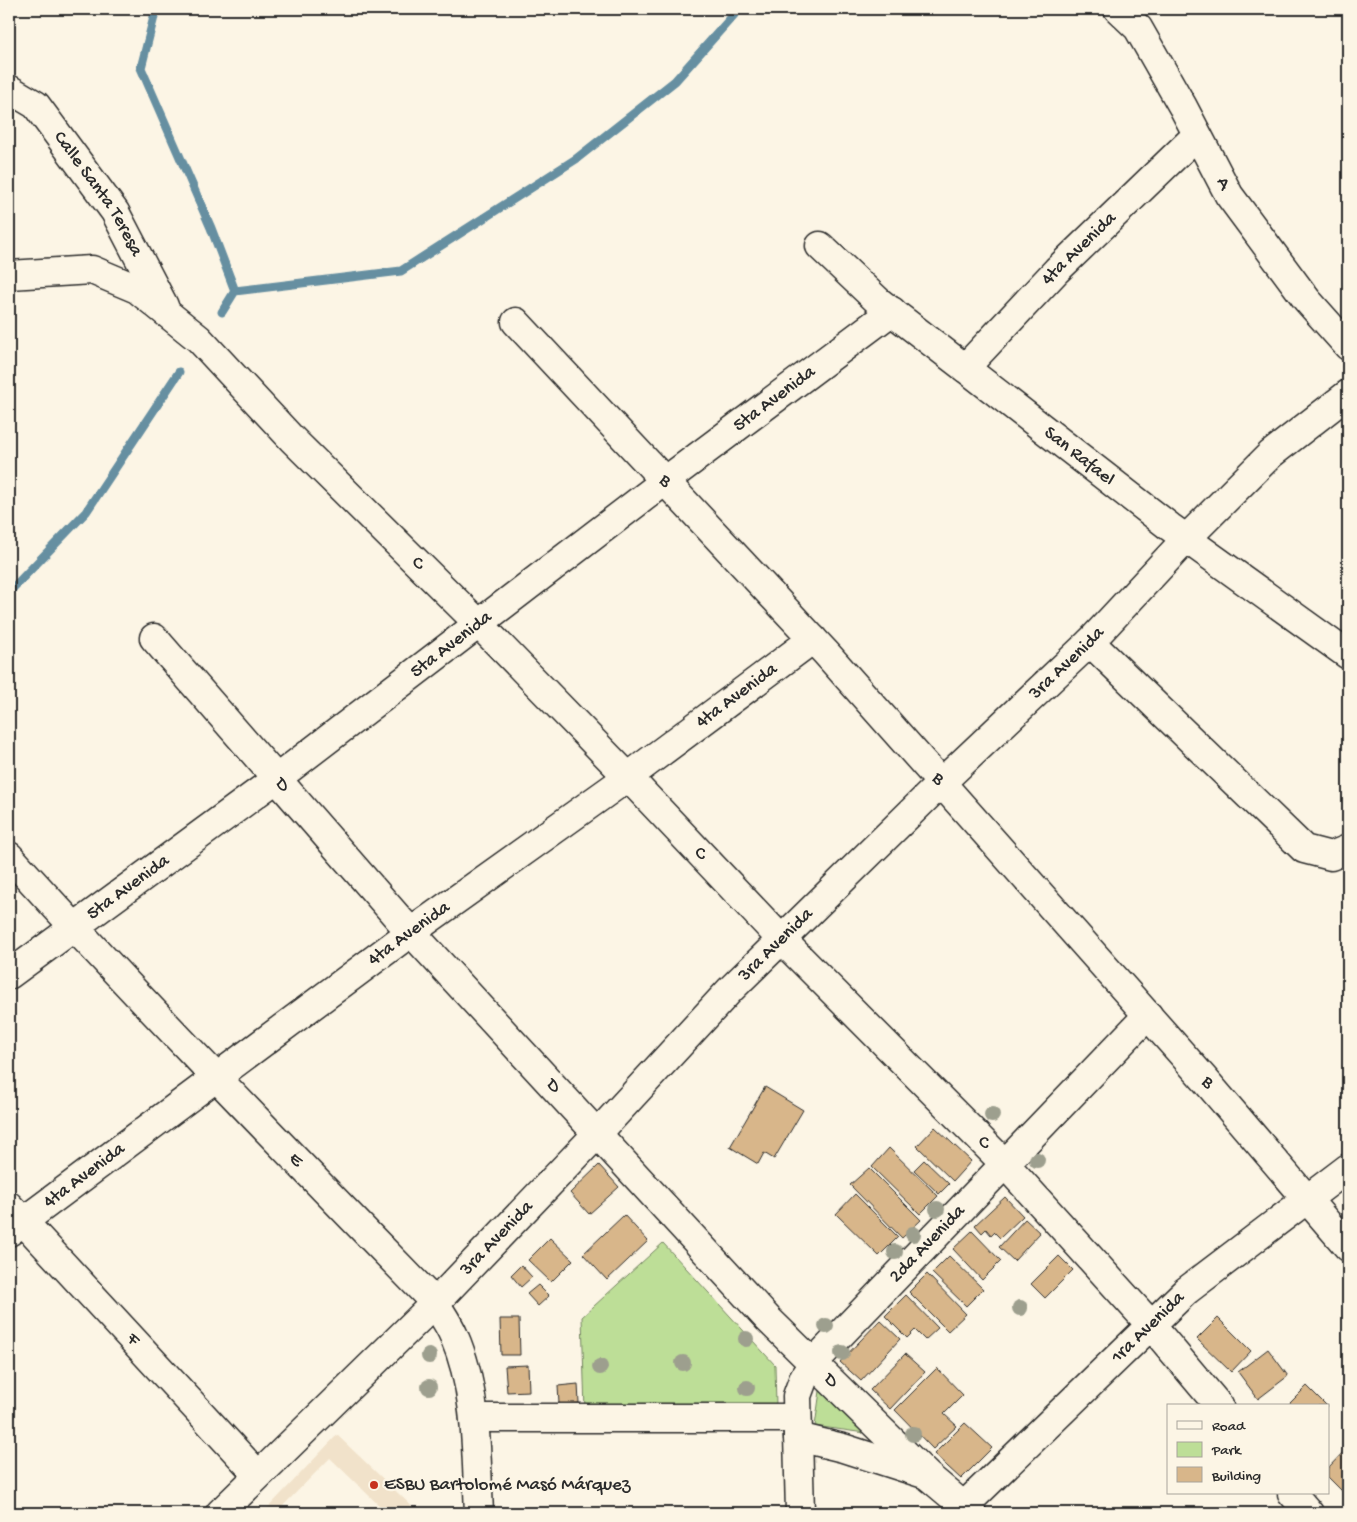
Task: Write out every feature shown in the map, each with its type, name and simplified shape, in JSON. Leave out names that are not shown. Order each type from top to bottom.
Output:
[{"type":"street","name":"A","points":[[1118,9],[1138,28],[1229,195],[1307,300],[1348,346]]},
{"type":"street","name":"Calle Santa Teresa","points":[[9,89],[36,105],[115,212],[168,314]]},
{"type":"street","name":"4ta Avenida","points":[[965,368],[1057,270],[1197,135]]},
{"type":"street","name":"San Rafael","points":[[820,246],[878,301],[1186,539],[1348,655]]},
{"type":"street","name":"C","points":[[9,275],[92,270],[137,289],[199,339],[292,439],[479,624],[628,777],[782,940],[1004,1164],[1150,1324],[1217,1404]]},
{"type":"street","name":"5ta Avenida","points":[[9,975],[276,780],[665,481],[892,311]]},
{"type":"street","name":"B","points":[[516,322],[813,639],[1148,1015],[1348,1247]]},
{"type":"street","name":"3ra Avenida","points":[[220,1513],[435,1303],[597,1134],[730,990],[941,783],[1090,642],[1186,539],[1271,454],[1348,394]]},
{"type":"street","name":"D","points":[[154,638],[276,780],[411,932],[768,1319],[814,1362],[928,1476],[968,1509]]},
{"type":"street","name":"4ta Avenida","points":[[13,1220],[217,1078],[411,932],[628,777],[813,639]]},
{"type":"street","points":[[1090,642],[1304,849],[1331,856],[1348,849]]},
{"type":"street","name":"E","points":[[9,856],[217,1078],[435,1303],[454,1335],[466,1374],[474,1418],[479,1513]]},
{"type":"street","name":"2da Avenida","points":[[800,1513],[797,1396],[804,1377],[814,1362],[1148,1015]]},
{"type":"street","name":"1ra Avenida","points":[[968,1509],[1150,1324],[1186,1291],[1348,1168]]},
{"type":"street","name":"F","points":[[13,1220],[258,1474]]},
{"type":"street","points":[[474,1418],[797,1427],[843,1448],[928,1476]]},
{"type":"street","points":[[1293,1494],[1309,1513]]},
{"type":"shaded area","name":"ESBU Bartolomé Masó Márquez","points":[[337,1435],[419,1513],[387,1513],[330,1458],[276,1513],[263,1513]]},
{"type":"green space","points":[[663,1243],[775,1365],[776,1406],[585,1411],[582,1317]]},
{"type":"green space","points":[[821,1384],[872,1434],[815,1426]]},
{"type":"building","points":[[765,1087],[803,1110],[774,1159],[764,1153],[758,1164],[730,1147]]},
{"type":"building","points":[[935,1127],[971,1161],[953,1181],[917,1146]]},
{"type":"building","points":[[889,1148],[938,1196],[920,1214],[872,1167]]},
{"type":"building","points":[[924,1160],[949,1184],[939,1194],[914,1170]]},
{"type":"building","points":[[599,1165],[619,1187],[589,1214],[570,1193]]},
{"type":"building","points":[[869,1168],[921,1220],[902,1238],[850,1185]]},
{"type":"building","points":[[855,1194],[898,1237],[879,1256],[836,1214]]},
{"type":"building","points":[[1005,1197],[1023,1216],[1000,1238],[994,1232],[991,1235],[986,1229],[982,1233],[975,1225]]},
{"type":"building","points":[[624,1215],[648,1241],[607,1280],[583,1254]]},
{"type":"building","points":[[1025,1219],[1040,1233],[1014,1261],[999,1247]]},
{"type":"building","points":[[972,1231],[1001,1261],[982,1280],[953,1249]]},
{"type":"building","points":[[550,1238],[573,1260],[551,1282],[528,1260]]},
{"type":"building","points":[[949,1256],[983,1289],[966,1306],[932,1273]]},
{"type":"building","points":[[1059,1256],[1073,1270],[1045,1298],[1031,1284]]},
{"type":"building","points":[[521,1265],[532,1277],[521,1287],[511,1275]]},
{"type":"building","points":[[927,1274],[966,1314],[948,1331],[909,1292]]},
{"type":"building","points":[[538,1285],[549,1296],[538,1306],[527,1294]]},
{"type":"building","points":[[906,1295],[938,1328],[925,1340],[915,1330],[907,1338],[885,1316]]},
{"type":"building","points":[[1218,1318],[1251,1351],[1231,1372],[1197,1339]]},
{"type":"building","points":[[500,1319],[519,1319],[520,1355],[501,1355]]},
{"type":"building","points":[[880,1320],[900,1339],[861,1381],[840,1362]]},
{"type":"building","points":[[1268,1349],[1288,1376],[1258,1399],[1238,1372]]},
{"type":"building","points":[[905,1354],[925,1372],[890,1409],[870,1390]]},
{"type":"building","points":[[528,1365],[529,1391],[507,1392],[505,1366]]},
{"type":"building","points":[[937,1368],[963,1395],[944,1414],[957,1426],[933,1449],[895,1410]]},
{"type":"building","points":[[578,1384],[579,1403],[559,1404],[558,1386]]},
{"type":"building","points":[[1307,1386],[1325,1404],[1289,1404]]},
{"type":"building","points":[[965,1423],[992,1448],[961,1479],[934,1454]]},
{"type":"building","points":[[1348,1447],[1348,1497],[1330,1479],[1330,1466]]},
{"type":"waterway","points":[[156,9],[141,68],[211,228],[235,291],[222,312]]},
{"type":"waterway","points":[[235,291],[401,271],[576,159],[675,81],[739,9]]},
{"type":"waterway","points":[[9,592],[86,512],[179,372]]},
{"type":"place","name":"ESBU Bartolomé Masó Márquez","points":[[374,1485]]}]
